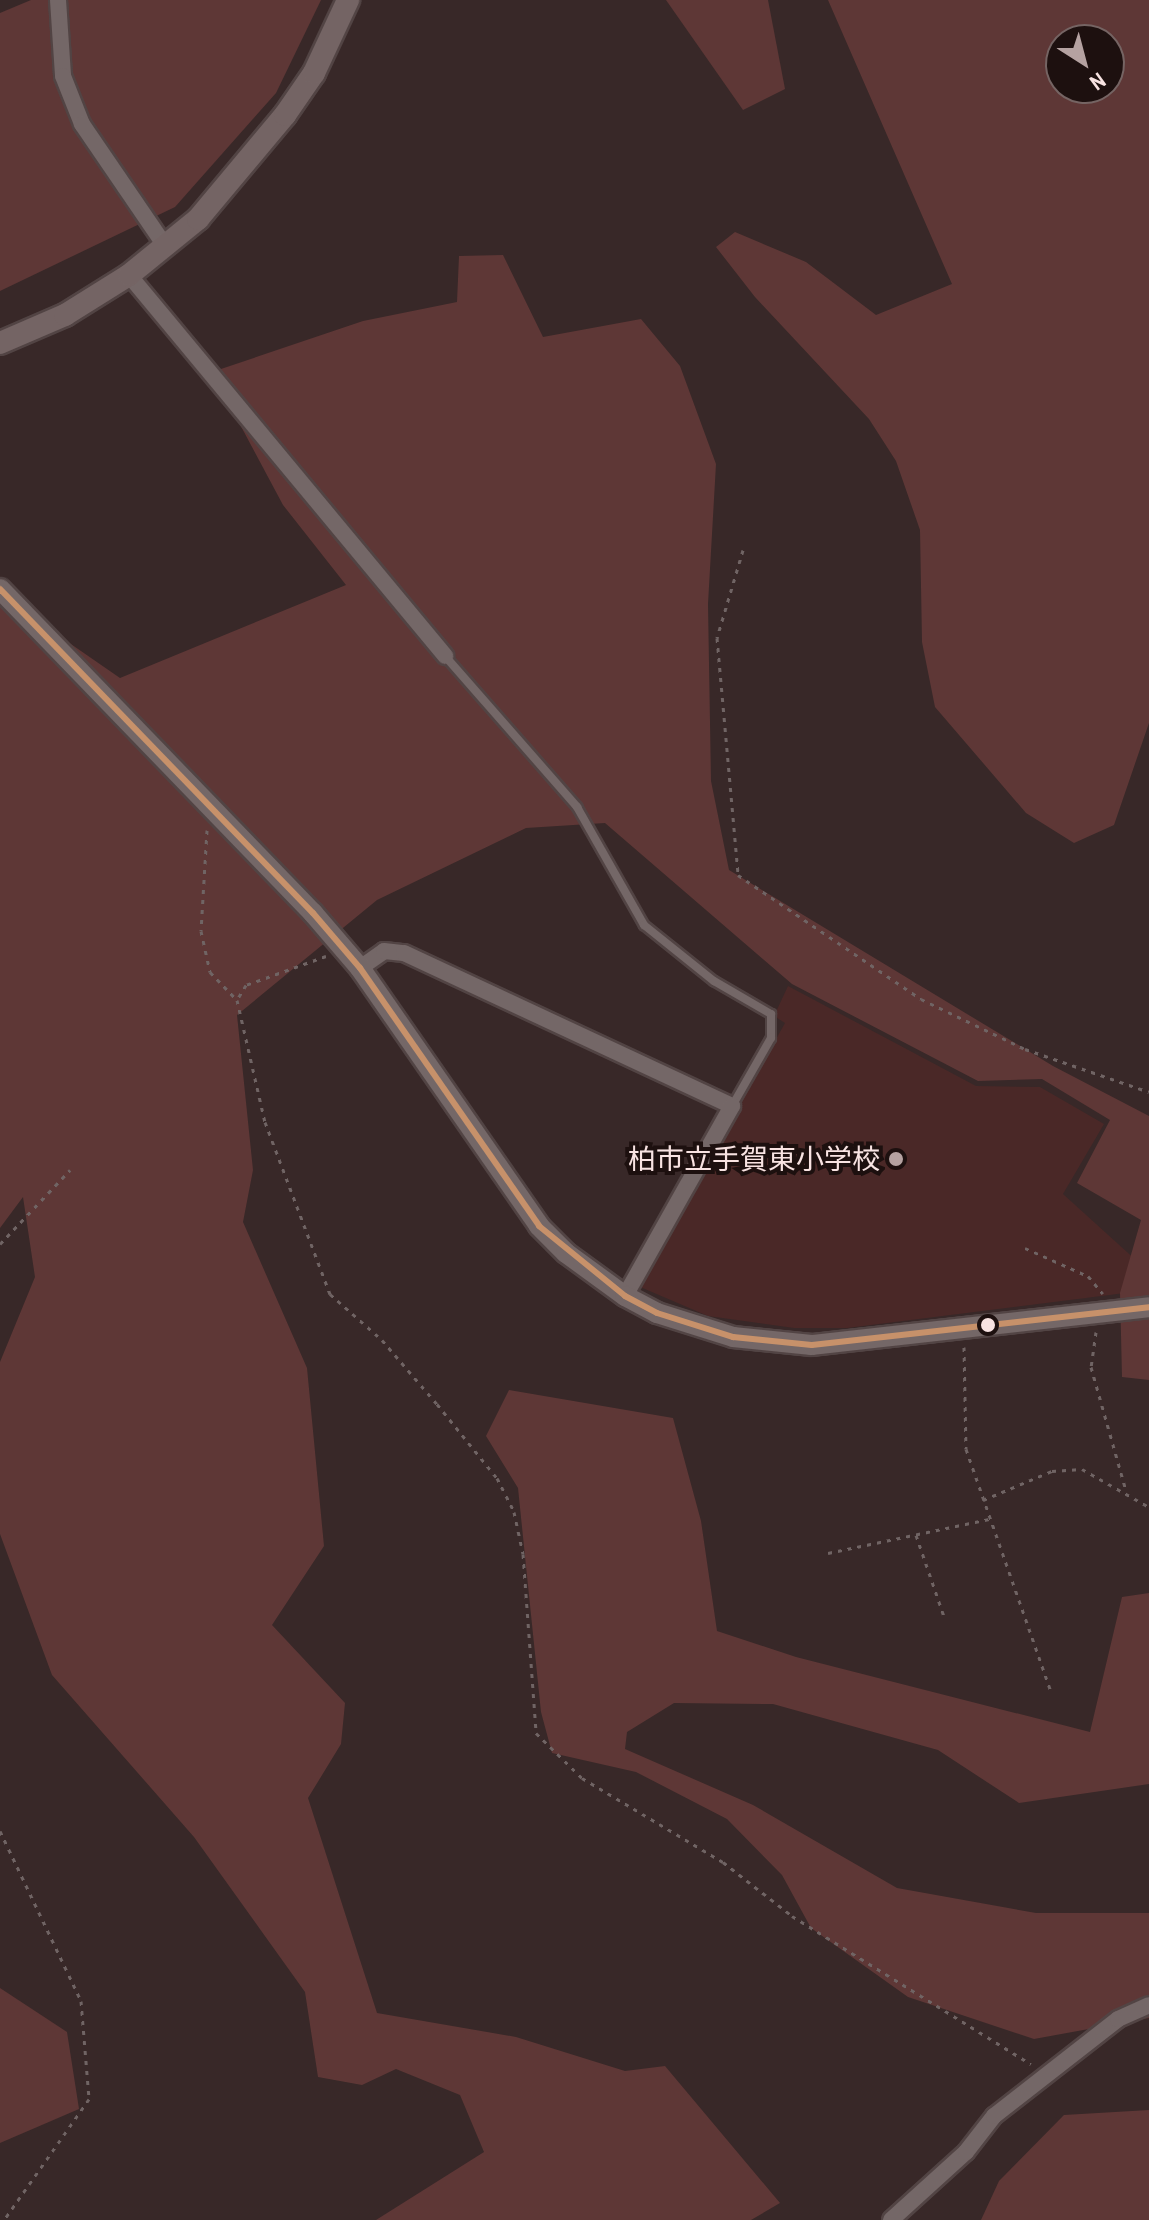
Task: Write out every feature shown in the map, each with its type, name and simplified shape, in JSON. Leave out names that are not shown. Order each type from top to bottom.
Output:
[{"type":"main road","points":[[0,343],[65,315],[129,275],[166,247],[231,184],[314,73],[348,0]]},
{"type":"street","points":[[58,0],[63,76],[82,124],[166,247]]},
{"type":"street","points":[[129,275],[445,656]]},
{"type":"street","points":[[0,589],[208,802],[345,949],[539,1226],[566,1253],[625,1296],[691,1326],[772,1344],[860,1343],[1149,1307]]},
{"type":"street","points":[[360,968],[384,951],[404,953],[732,1106],[625,1296]]},
{"type":"street","points":[[891,2220],[966,2152],[994,2116],[1118,2019],[1149,2005]]},
{"type":"lane","points":[[445,656],[577,807],[644,925],[714,981],[771,1014],[771,1038],[732,1106]]},
{"type":"path","points":[[743,550],[717,638],[738,875],[921,999],[1025,1049],[1149,1092]]},
{"type":"path","points":[[208,802],[201,931],[210,972],[237,1000],[265,1122],[330,1294],[382,1340],[437,1404],[497,1478],[514,1512],[523,1554],[536,1733],[582,1778],[723,1862],[792,1916],[1046,2073]]},
{"type":"path","points":[[237,1000],[246,985],[345,949]]},
{"type":"path","points":[[0,1244],[70,1170]]},
{"type":"path","points":[[1025,1248],[1088,1276],[1100,1287],[1105,1314],[1091,1367],[1126,1491]]},
{"type":"path","points":[[964,1331],[966,1449],[1051,1692]]},
{"type":"path","points":[[983,1500],[1052,1471],[1082,1469],[1126,1491],[1149,1507]]},
{"type":"path","points":[[828,1553],[990,1519]]},
{"type":"path","points":[[916,1535],[945,1619]]},
{"type":"path","points":[[0,1831],[81,2001],[89,2099],[4,2220]]},
{"type":"shaded area","points":[[31,0],[321,0],[276,93],[175,207],[0,291],[0,13]]},
{"type":"shaded area","points":[[666,0],[768,0],[785,89],[743,110]]},
{"type":"shaded area","points":[[828,0],[1149,0],[1149,723],[1114,825],[1074,843],[1026,813],[935,707],[922,642],[920,530],[896,461],[869,419],[755,297],[716,247],[735,232],[806,262],[876,315],[952,284]]},
{"type":"shaded area","points":[[503,255],[543,337],[641,319],[680,366],[716,464],[708,604],[711,781],[729,870],[1053,1066],[1149,1116],[1149,1380],[1122,1377],[1120,1293],[1141,1220],[1077,1183],[1110,1120],[1042,1079],[978,1081],[792,984],[605,823],[526,828],[377,900],[237,1015],[253,1170],[243,1222],[307,1368],[324,1546],[272,1625],[345,1703],[341,1744],[308,1798],[377,2013],[516,2037],[625,2071],[665,2066],[780,2203],[751,2220],[376,2220],[484,2152],[460,2095],[396,2069],[362,2085],[318,2077],[305,1992],[194,1837],[52,1675],[0,1534],[0,1362],[35,1277],[23,1197],[0,1228],[0,595],[120,678],[346,585],[283,505],[212,372],[363,321],[457,302],[459,256]]},
{"type":"shaded area","name":"柏市立手賀東小学校","points":[[788,986],[976,1086],[1040,1087],[1104,1124],[1063,1194],[1149,1272],[1149,1290],[847,1328],[794,1328],[708,1316],[638,1286],[785,1023],[774,1016]]},
{"type":"shaded area","points":[[509,1390],[673,1418],[701,1521],[717,1631],[796,1657],[1090,1732],[1122,1597],[1149,1593],[1149,1784],[1019,1803],[938,1750],[773,1704],[674,1703],[627,1732],[625,1749],[753,1805],[897,1888],[1036,1913],[1149,1913],[1149,2018],[1034,2039],[908,1997],[811,1928],[782,1875],[727,1819],[636,1772],[552,1753],[541,1712],[518,1488],[486,1436]]},
{"type":"shaded area","points":[[0,1988],[67,2032],[79,2109],[0,2143]]},
{"type":"shaded area","points":[[1149,2110],[1149,2220],[981,2220],[999,2181],[1064,2115]]},
{"type":"transit line","points":[[0,589],[313,913],[360,968],[539,1226],[625,1296],[657,1313],[733,1337],[812,1345],[1149,1307]]},
{"type":"place","name":"柏市立手賀東小学校","points":[[896,1159]]}]
